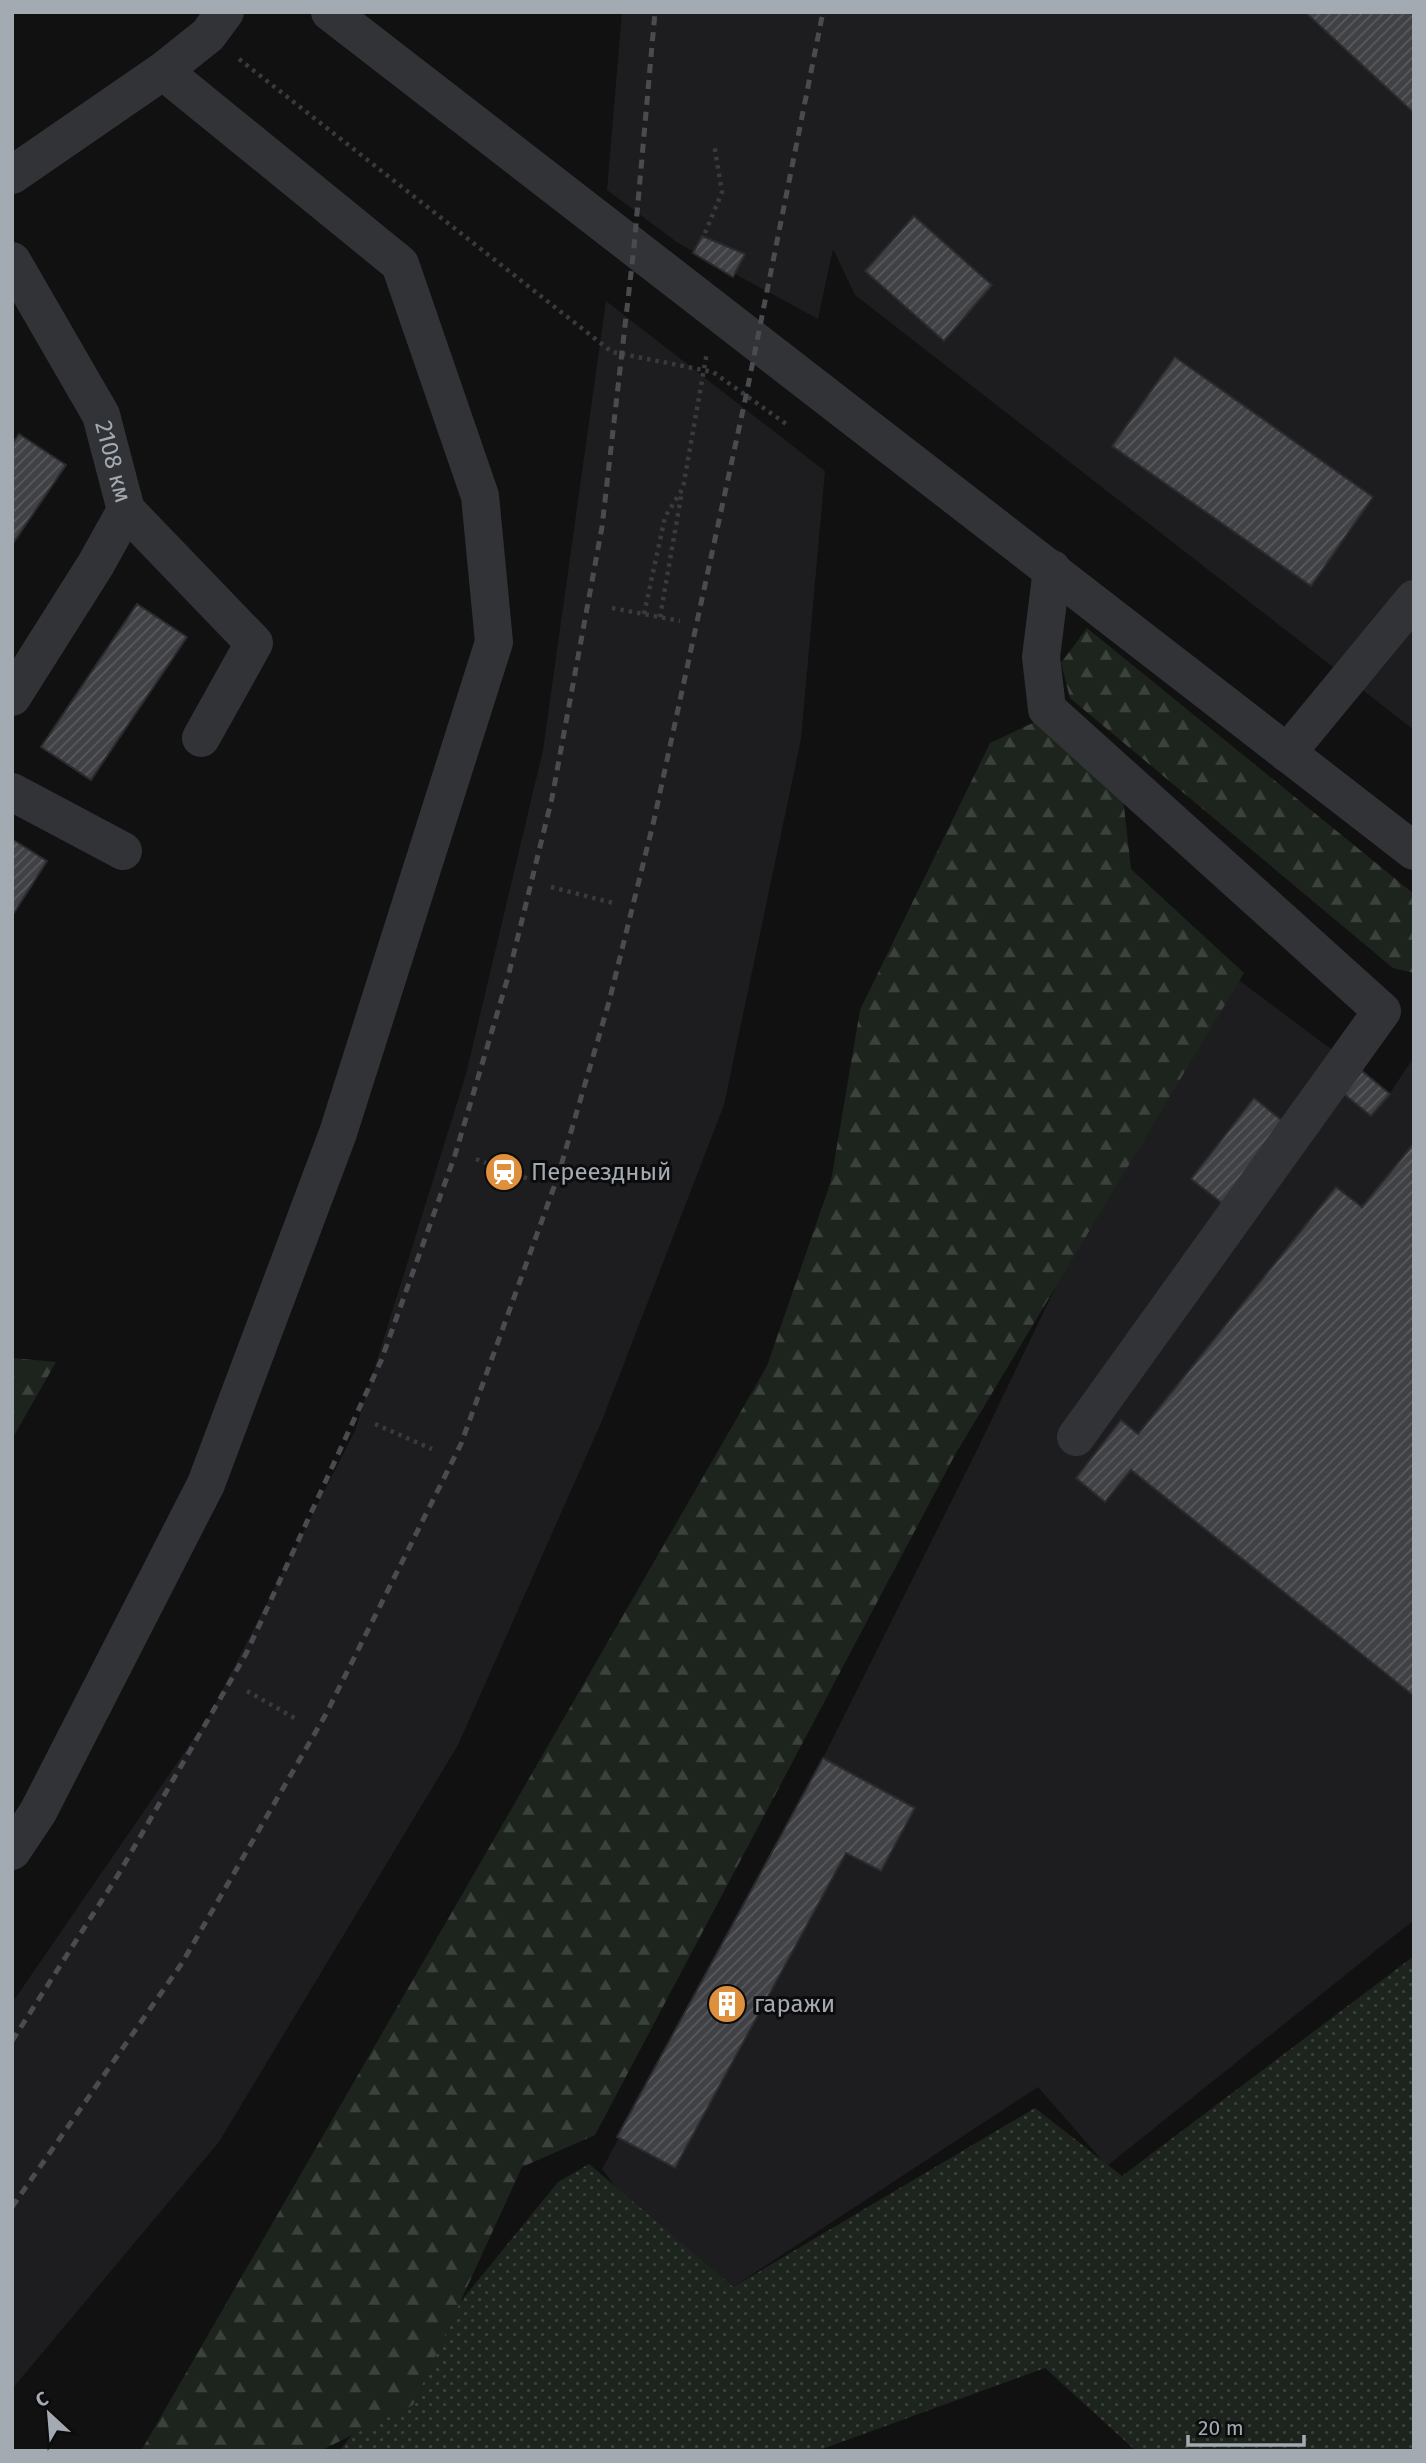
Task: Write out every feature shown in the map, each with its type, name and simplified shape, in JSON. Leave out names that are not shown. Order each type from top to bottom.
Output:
[{"type":"street","points":[[330,12],[1414,851]]},
{"type":"street","points":[[12,175],[163,71],[217,24]]},
{"type":"street","points":[[12,1851],[38,1812],[206,1483],[338,1133],[494,642],[480,496],[400,264],[163,71]]},
{"type":"street","name":"2108 км","points":[[12,261],[101,415],[126,510],[96,564],[14,691]]},
{"type":"street","points":[[126,510],[254,643],[201,738]]},
{"type":"street","points":[[1052,569],[1041,657],[1047,709],[1382,1011],[1076,1437]]},
{"type":"street","points":[[1287,753],[1414,599]]},
{"type":"street","points":[[12,792],[123,851]]},
{"type":"path","points":[[217,24],[612,352],[713,372],[789,426]]},
{"type":"path","points":[[705,233],[722,192],[714,144]]},
{"type":"path","points":[[660,617],[703,370]]},
{"type":"path","points":[[644,614],[665,517],[683,488]]},
{"type":"path","points":[[612,608],[680,621]]},
{"type":"path","points":[[551,887],[613,903]]},
{"type":"path","points":[[477,1159],[534,1181]]},
{"type":"path","points":[[375,1424],[432,1449]]},
{"type":"path","points":[[247,1691],[298,1720]]},
{"type":"shaded area","points":[[622,12],[1414,12],[1414,730],[855,295],[833,249],[818,319],[678,243],[607,190]]},
{"type":"shaded area","points":[[606,301],[825,471],[801,739],[724,1105],[601,1423],[458,1745],[219,2142],[12,2389],[12,2003],[208,1718],[355,1431],[466,1074],[543,750]]},
{"type":"shaded area","points":[[1213,961],[1390,1093],[1414,1057],[1414,1920],[1107,2166],[1038,2087],[733,2287],[658,2245],[602,2169],[823,1758],[976,1452]]},
{"type":"green space","points":[[1087,628],[1414,894],[1414,973],[1393,968],[1070,698],[1061,663]]},
{"type":"green space","points":[[1037,721],[1123,798],[1131,869],[1244,973],[956,1453],[595,2135],[522,2167],[413,2405],[320,2451],[141,2451],[767,1366],[831,1181],[860,1010],[990,743]]},
{"type":"green space","points":[[12,1358],[56,1362],[12,1439]]},
{"type":"green space","points":[[1414,1956],[1414,2451],[1136,2451],[1045,2368],[817,2451],[339,2451],[558,2182],[589,2164],[733,2287],[1035,2108],[1122,2176]]},
{"type":"building","points":[[1305,12],[1410,12],[1414,16],[1414,113]]},
{"type":"building","points":[[914,216],[992,285],[944,341],[865,271]]},
{"type":"building","points":[[702,236],[745,254],[733,277],[693,253]]},
{"type":"building","points":[[1175,357],[1373,497],[1311,586],[1112,446]]},
{"type":"building","points":[[19,434],[66,465],[12,545],[12,444]]},
{"type":"building","points":[[137,604],[187,637],[91,780],[41,747]]},
{"type":"building","points":[[12,839],[47,861],[12,916]]},
{"type":"building","points":[[1362,1071],[1390,1094],[1371,1116],[1344,1094]]},
{"type":"building","points":[[1254,1098],[1285,1123],[1222,1203],[1191,1179]]},
{"type":"building","points":[[1414,1143],[1414,1696],[1131,1470],[1105,1502],[1076,1478],[1121,1420],[1138,1434],[1336,1187],[1362,1207]]},
{"type":"building","name":"гаражи","points":[[823,1758],[915,1808],[881,1871],[846,1853],[675,2168],[617,2137]]},
{"type":"railway","points":[[12,2041],[118,1875],[246,1654],[381,1361],[455,1155],[508,977],[552,798],[602,527],[634,247],[655,12]]},
{"type":"railway","points":[[12,2207],[182,1963],[326,1714],[461,1444],[558,1176],[609,1002],[654,820],[746,396],[823,12]]},
{"type":"place","name":"Переездный","points":[[504,1172]]},
{"type":"place","name":"гаражи","points":[[727,2004]]}]
